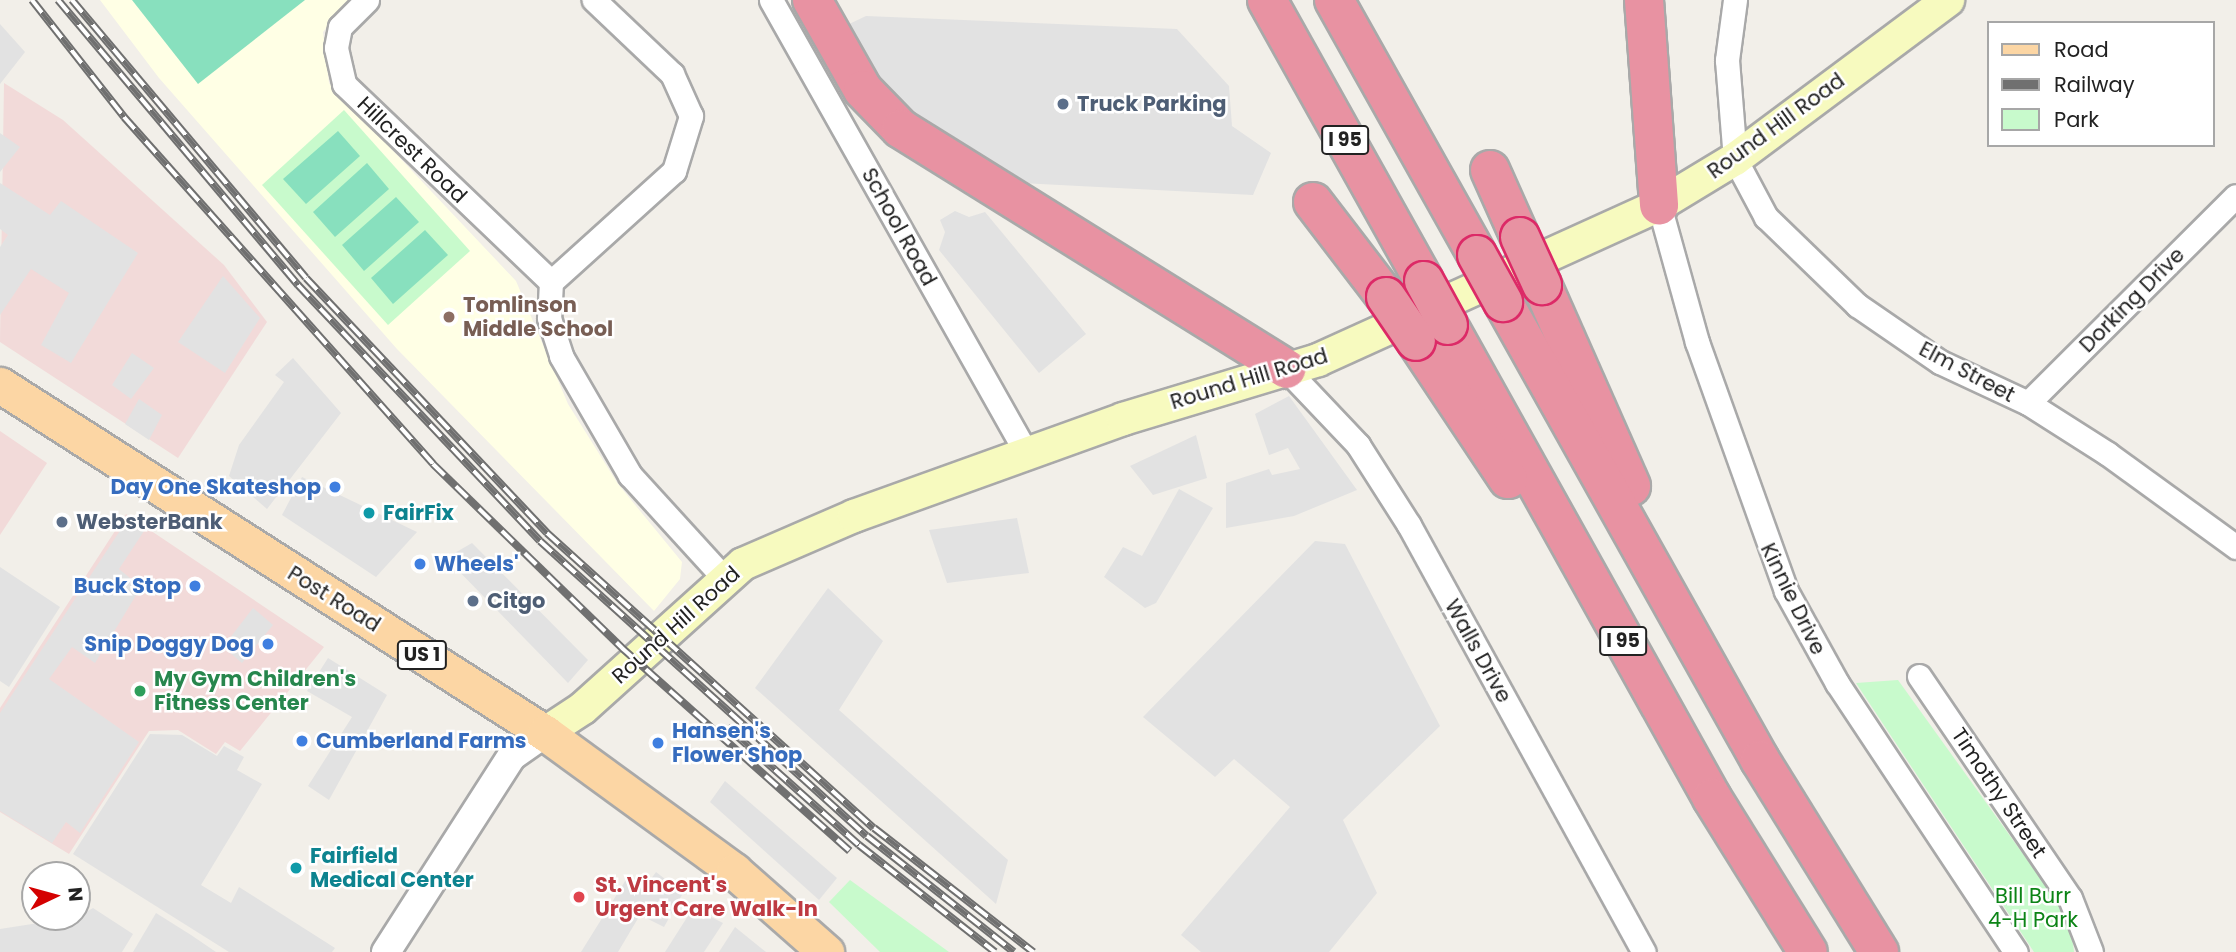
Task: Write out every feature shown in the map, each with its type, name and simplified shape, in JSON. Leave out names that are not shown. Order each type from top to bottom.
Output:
[{"type":"highway","points":[[812,0],[863,90],[901,129],[1286,369]]},
{"type":"highway","name":"I 95","points":[[1267,0],[1424,281],[1432,333],[1808,952]]},
{"type":"highway","name":"I 95","points":[[1334,0],[1724,696],[1879,952]]},
{"type":"highway","points":[[1644,0],[1659,205]]},
{"type":"highway","points":[[1490,170],[1724,696]]},
{"type":"highway","points":[[1313,202],[1386,297],[1432,333]]},
{"type":"main road","name":"Round Hill Road","points":[[545,733],[583,708],[723,577],[800,536],[1027,454],[1286,369],[1659,205],[1735,159],[1948,0]]},
{"type":"main road","name":"Post Road","points":[[0,385],[545,733],[734,871],[826,952]]},
{"type":"street","name":"Hillcrest Road","points":[[367,0],[340,27],[336,48],[344,85],[551,282]]},
{"type":"street","points":[[594,0],[671,74],[691,117],[674,171],[551,282],[549,318],[561,356],[630,475],[723,577]]},
{"type":"street","name":"School Road","points":[[771,0],[1027,454]]},
{"type":"street","points":[[1735,0],[1727,60],[1735,159]]},
{"type":"street","name":"Elm Street","points":[[1735,159],[1766,217],[1857,304],[1940,362],[2028,403],[2236,547]]},
{"type":"street","name":"Dorking Drive","points":[[2028,403],[2236,196]]},
{"type":"street","name":"Kinnie Drive","points":[[1659,205],[1688,316],[1786,591],[1837,683],[2016,952]]},
{"type":"street","name":"Walls Drive","points":[[1286,369],[1352,438],[1409,526],[1644,952]]},
{"type":"street","name":"Timothy Street","points":[[1919,676],[2070,898],[2091,952]]},
{"type":"street","points":[[386,952],[512,756],[545,733]]},
{"type":"shaded area","name":"Tomlinson Middle School","points":[[100,0],[348,0],[323,32],[329,83],[516,281],[568,404],[618,484],[682,562],[680,579],[654,611],[397,349],[159,78]]},
{"type":"shaded area","name":"Truck Parking","points":[[866,16],[1177,29],[1229,86],[1232,126],[1271,153],[1253,195],[1021,183],[915,119],[885,92],[845,26]]},
{"type":"shaded area","points":[[0,24],[25,52],[0,84]]},
{"type":"shaded area","points":[[4,83],[63,120],[224,265],[267,322],[178,458],[0,342]]},
{"type":"shaded area","points":[[0,133],[20,147],[0,172]]},
{"type":"shaded area","points":[[0,183],[50,215],[61,201],[138,253],[71,363],[41,345],[69,293],[31,269],[0,315],[0,247],[8,235],[0,229]]},
{"type":"shaded area","points":[[955,211],[969,217],[985,212],[1086,334],[1039,373],[939,250],[945,232],[940,220]]},
{"type":"shaded area","points":[[223,276],[260,318],[225,373],[178,342]]},
{"type":"shaded area","points":[[132,353],[154,368],[131,399],[112,385]]},
{"type":"shaded area","points":[[293,358],[341,413],[267,509],[229,476],[239,445],[284,382],[275,375]]},
{"type":"shaded area","points":[[1289,396],[1357,490],[1294,516],[1226,528],[1226,483],[1269,469],[1272,475],[1300,469],[1288,448],[1269,455],[1255,414]]},
{"type":"shaded area","points":[[139,399],[162,415],[149,440],[125,424]]},
{"type":"shaded area","points":[[0,431],[47,463],[0,535]]},
{"type":"shaded area","points":[[1196,435],[1207,478],[1153,495],[1130,466]]},
{"type":"shaded area","points":[[302,477],[417,532],[376,577],[282,515]]},
{"type":"shaded area","points":[[1179,489],[1213,508],[1156,603],[1145,608],[1104,577],[1123,547],[1142,556]]},
{"type":"shaded area","points":[[126,514],[324,647],[240,751],[225,742],[216,754],[178,730],[149,731],[69,854],[0,812],[0,708]]},
{"type":"shaded area","points":[[129,517],[146,528],[119,569],[141,587],[95,663],[72,647],[49,679],[139,742],[80,833],[66,822],[52,843],[0,811],[0,713]]},
{"type":"shaded area","points":[[1017,518],[1029,573],[947,583],[929,530]]},
{"type":"shaded area","points":[[1315,541],[1345,544],[1440,726],[1343,820],[1377,893],[1329,952],[1201,952],[1181,935],[1290,807],[1234,759],[1215,777],[1143,717]]},
{"type":"shaded area","points":[[472,543],[588,660],[568,683],[446,558]]},
{"type":"shaded area","points":[[0,567],[60,607],[9,687],[0,681]]},
{"type":"shaded area","points":[[828,588],[883,641],[839,710],[1008,860],[996,904],[755,688]]},
{"type":"shaded area","points":[[253,608],[273,625],[242,663],[223,647]]},
{"type":"shaded area","points":[[328,658],[387,695],[329,800],[308,786],[352,717],[307,691]]},
{"type":"shaded area","points":[[150,734],[182,735],[217,756],[224,746],[244,757],[237,770],[262,784],[201,885],[231,903],[239,887],[335,948],[332,952],[229,952],[91,865],[91,861],[84,861],[73,854]]},
{"type":"shaded area","points":[[725,781],[837,878],[819,900],[710,802]]},
{"type":"shaded area","points":[[656,872],[683,893],[664,927],[640,915],[618,952],[581,952],[627,878],[645,887]]},
{"type":"shaded area","points":[[693,908],[723,923],[704,952],[665,952]]},
{"type":"shaded area","points":[[91,909],[133,934],[122,952],[0,952],[0,929],[21,926],[21,931],[91,931]]},
{"type":"shaded area","points":[[156,913],[191,935],[216,952],[133,952]]},
{"type":"shaded area","points":[[735,927],[766,952],[719,952]]},
{"type":"green space","points":[[132,0],[305,0],[198,84]]},
{"type":"green space","points":[[344,110],[470,251],[388,325],[262,185]]},
{"type":"green space","points":[[338,131],[360,156],[306,204],[283,179]]},
{"type":"green space","points":[[367,163],[389,189],[335,237],[313,212]]},
{"type":"green space","points":[[396,197],[419,222],[364,271],[342,245]]},
{"type":"green space","points":[[425,230],[448,255],[393,304],[371,278]]},
{"type":"green space","name":"Bill Burr 4-H Park","points":[[1898,680],[2054,897],[2071,929],[2074,952],[2034,952],[1856,683]]},
{"type":"green space","points":[[850,880],[949,952],[880,952],[829,902]]},
{"type":"railway","points":[[32,0],[124,117],[433,464],[622,648],[850,851]]},
{"type":"railway","points":[[58,0],[298,285],[540,541],[867,836],[1014,952]]},
{"type":"railway","points":[[72,0],[306,278],[547,533],[874,828],[1033,952]]},
{"type":"railway","points":[[727,727],[859,845],[995,952]]},
{"type":"place","name":"Truck Parking","points":[[1063,104]]},
{"type":"place","name":"Tomlinson Middle School","points":[[449,317]]},
{"type":"place","name":"Day One Skateshop","points":[[335,487]]},
{"type":"place","name":"FairFix","points":[[369,513]]},
{"type":"place","name":"WebsterBank","points":[[62,522]]},
{"type":"place","name":"Wheels'","points":[[420,564]]},
{"type":"place","name":"Buck Stop","points":[[195,586]]},
{"type":"place","name":"Citgo","points":[[473,601]]},
{"type":"place","name":"Snip Doggy Dog","points":[[268,644]]},
{"type":"place","name":"My Gym Children's Fitness Center","points":[[140,691]]},
{"type":"place","name":"Cumberland Farms","points":[[302,741]]},
{"type":"place","name":"Hansen's Flower Shop","points":[[658,743]]},
{"type":"place","name":"Fairfield Medical Center","points":[[296,868]]},
{"type":"place","name":"St. Vincent's Urgent Care Walk-In","points":[[579,897]]}]
